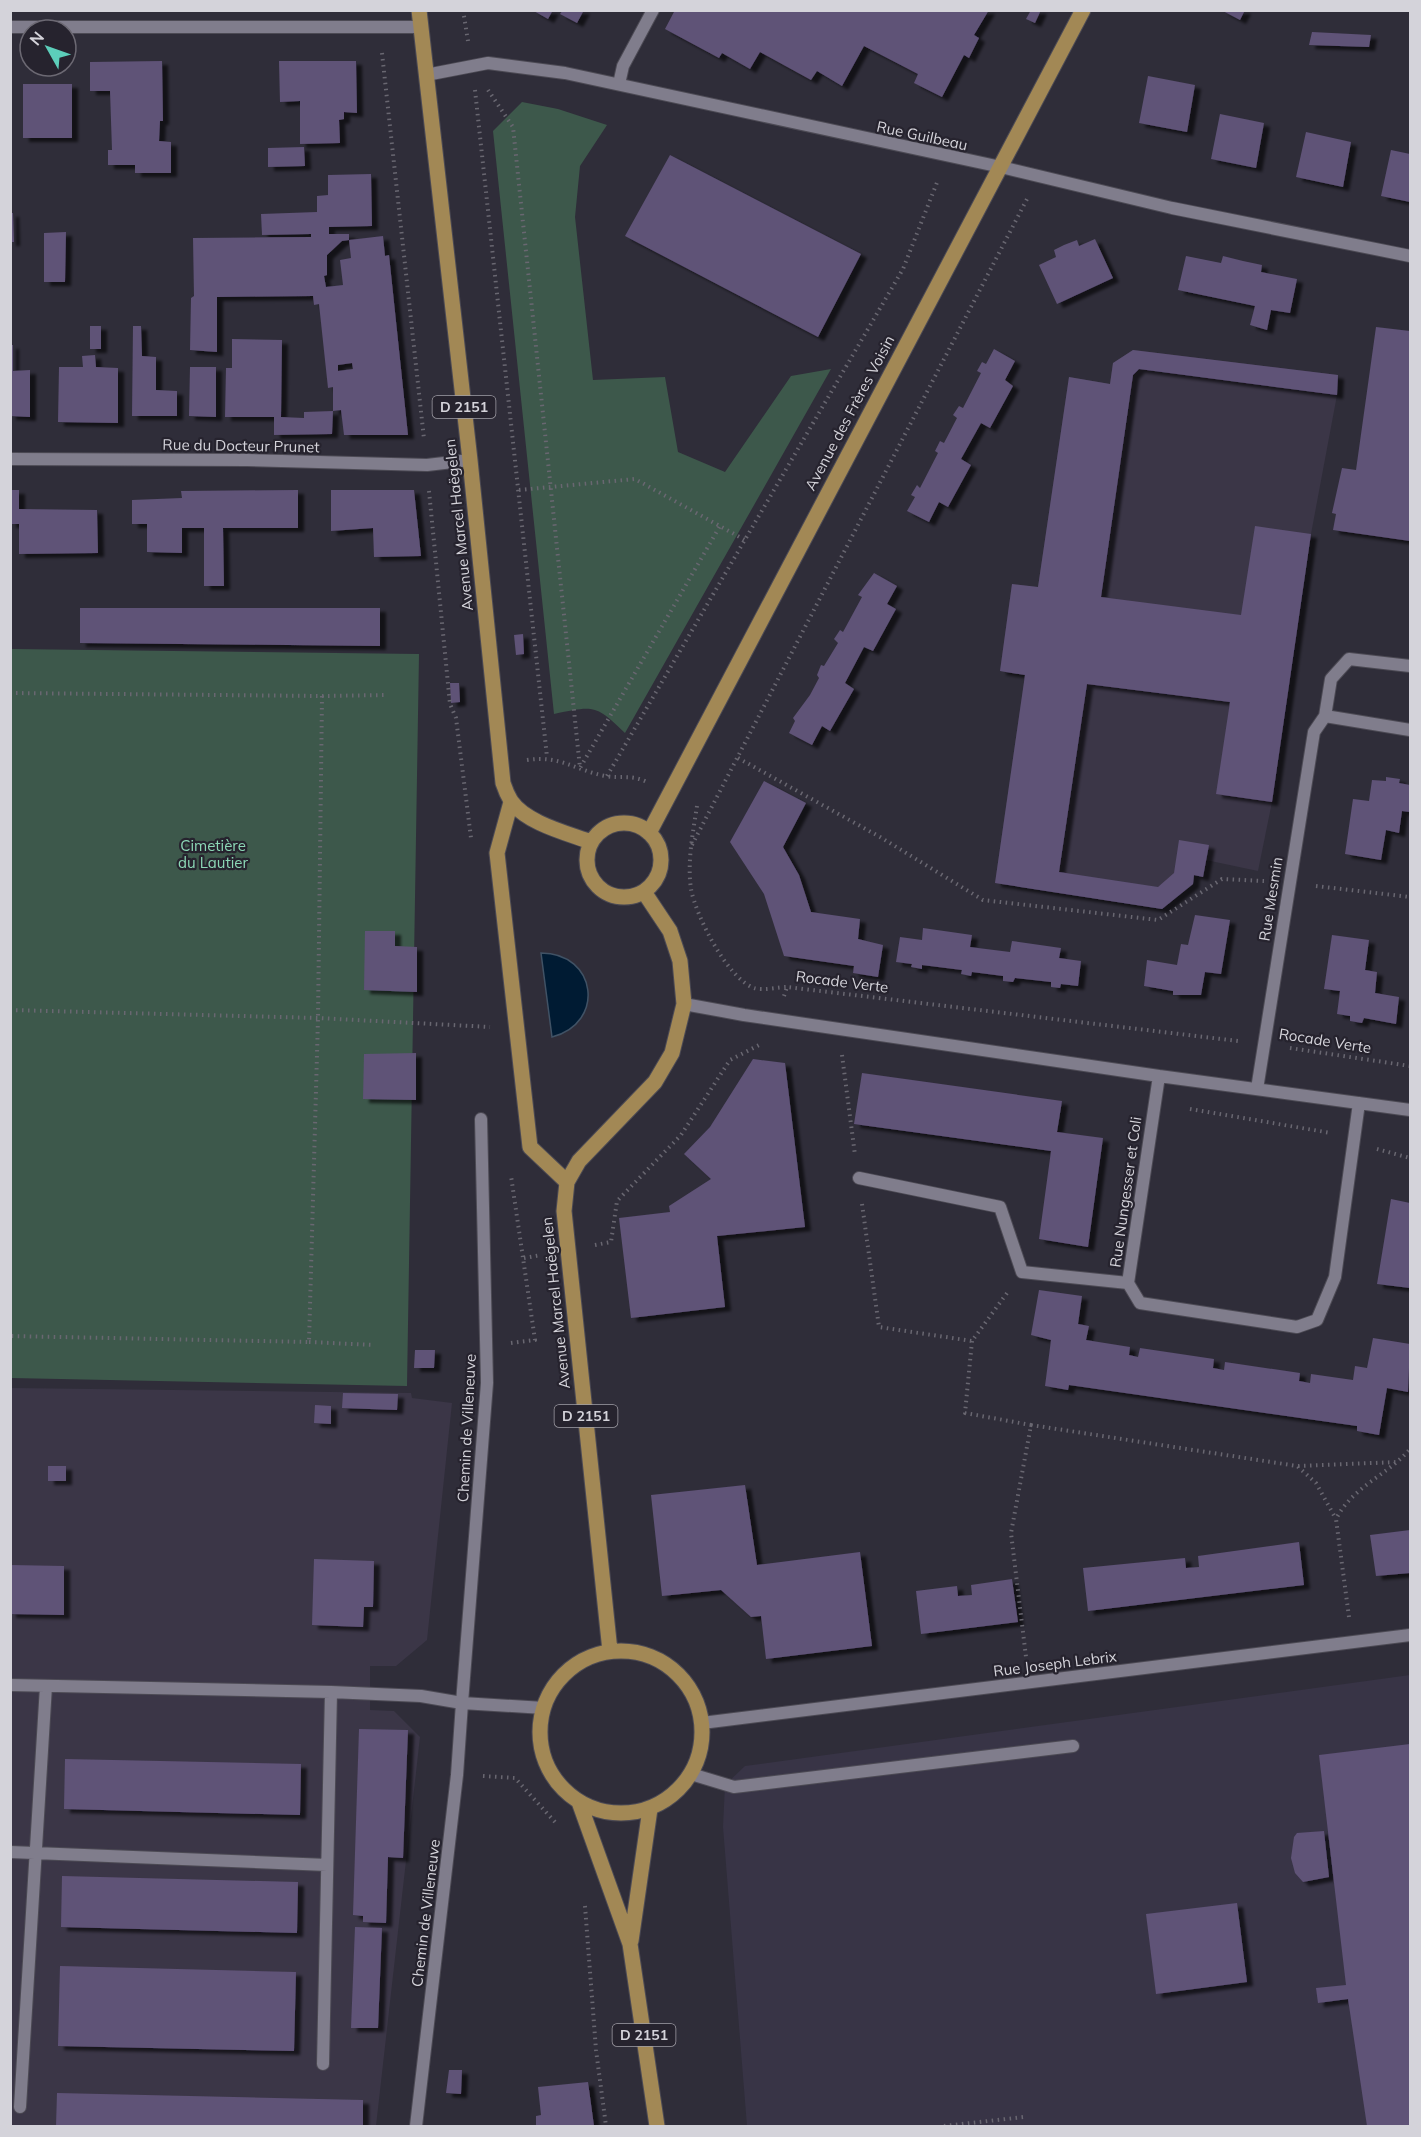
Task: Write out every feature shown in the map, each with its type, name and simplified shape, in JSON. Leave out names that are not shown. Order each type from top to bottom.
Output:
[{"type":"main road","name":"Avenue Marcel Haëgelen","points":[[418,10],[470,460],[503,783],[512,802]]},
{"type":"main road","name":"Avenue des Frères Voisin","points":[[649,833],[1083,10]]},
{"type":"main road","points":[[567,1182],[530,1147],[497,853],[512,802],[534,818],[591,842]]},
{"type":"main road","points":[[632,824],[649,833],[660,849],[661,858],[658,877],[644,892],[635,896],[613,896],[595,884],[587,864],[591,842],[597,835],[613,825],[632,824]]},
{"type":"main road","name":"Avenue Marcel Haëgelen","points":[[610,1651],[564,1211],[567,1182],[579,1161],[655,1082],[672,1053],[684,1004],[683,984],[676,945],[670,931],[644,892]]},
{"type":"main road","points":[[610,1651],[636,1652],[660,1660],[681,1676],[695,1698],[702,1723],[701,1749],[691,1774],[674,1795],[650,1809],[626,1814],[602,1812],[579,1802],[559,1784],[545,1762],[540,1735],[544,1708],[554,1688],[569,1671],[588,1658],[610,1651]]},
{"type":"main road","name":"D 2151","points":[[579,1802],[630,1944],[657,2127]]},
{"type":"main road","name":"D 2151","points":[[630,1944],[650,1809]]},
{"type":"street","points":[[618,84],[623,66],[653,10]]},
{"type":"street","points":[[10,27],[420,27]]},
{"type":"street","name":"Rue Guilbeau","points":[[426,75],[488,63],[565,73],[1038,175],[1172,208],[1410,256]]},
{"type":"street","name":"Rue du Docteur Prunet","points":[[10,459],[247,460],[427,465],[470,460]]},
{"type":"street","name":"Rue Mesmin","points":[[1257,1089],[1288,883],[1314,732],[1325,716],[1330,679],[1349,659],[1410,666]]},
{"type":"street","points":[[1325,716],[1410,730]]},
{"type":"street","points":[[684,1004],[1159,1076],[1410,1110]]},
{"type":"street","name":"Rue Nungesser et Coli","points":[[1159,1076],[1128,1283],[1140,1303],[1297,1327],[1317,1320],[1335,1277],[1359,1103]]},
{"type":"street","name":"Chemin de Villeneuve","points":[[416,2127],[457,1775],[487,1383],[481,1119]]},
{"type":"street","points":[[859,1178],[1000,1207],[1022,1272],[1128,1283]]},
{"type":"street","name":"Rue Joseph Lebrix","points":[[702,1723],[1410,1635]]},
{"type":"street","points":[[10,1685],[331,1692],[421,1696],[462,1703],[544,1708]]},
{"type":"street","points":[[20,2107],[46,1686]]},
{"type":"street","points":[[323,2064],[331,1692]]},
{"type":"street","points":[[691,1774],[734,1787],[1073,1746]]},
{"type":"street","points":[[10,1852],[327,1864]]},
{"type":"path","points":[[463,10],[472,67],[547,757],[607,776],[633,776],[697,806],[692,845],[691,890],[712,942],[729,969],[755,988],[787,987]]},
{"type":"path","points":[[379,27],[427,465],[450,704],[456,718],[463,769]]},
{"type":"path","points":[[472,67],[513,127],[580,768]]},
{"type":"path","points":[[607,776],[903,269],[947,157]]},
{"type":"path","points":[[692,845],[1038,175]]},
{"type":"path","points":[[519,490],[634,479],[745,540]]},
{"type":"path","points":[[580,768],[720,526]]},
{"type":"path","points":[[10,693],[386,695]]},
{"type":"path","points":[[309,1342],[318,1018],[322,696]]},
{"type":"path","points":[[738,758],[880,837],[983,900],[1158,920],[1222,879],[1288,883],[1410,897]]},
{"type":"path","name":"Rocade Verte","points":[[486,1346],[535,1340],[524,1258],[611,1242],[617,1201],[681,1136],[730,1060],[769,1040],[787,987],[1265,1044],[1410,1066]]},
{"type":"path","points":[[10,1010],[318,1018],[518,1028]]},
{"type":"path","points":[[841,1048],[879,1326],[972,1341]]},
{"type":"path","points":[[1022,1272],[972,1341],[965,1413],[1297,1466],[1400,1462]]},
{"type":"path","points":[[10,1336],[374,1345]]},
{"type":"path","points":[[1029,1682],[1011,1533],[1031,1425]]},
{"type":"path","points":[[1336,1518],[1343,1505],[1366,1484],[1400,1462],[1410,1449]]},
{"type":"path","points":[[1297,1466],[1316,1483],[1336,1518],[1353,1642]]},
{"type":"path","points":[[480,1776],[515,1778],[556,1824]]},
{"type":"path","points":[[585,1900],[596,2050],[606,2127]]},
{"type":"path","points":[[944,2127],[1024,2117]]},
{"type":"shaded area","points":[[1133,350],[1338,375],[1337,395],[1311,534],[1272,802],[1258,871],[1206,860],[1203,877],[1194,876],[1193,884],[1162,909],[995,883],[1025,675],[1000,671],[1012,584],[1038,587],[1069,377],[1110,384],[1113,363]]},
{"type":"shaded area","points":[[11,1388],[411,1393],[412,1398],[452,1403],[427,1640],[396,1666],[370,1666],[370,1710],[394,1711],[420,1737],[376,2126],[11,2126]]},
{"type":"shaded area","points":[[1410,1675],[1410,2126],[747,2126],[723,1827],[725,1785],[745,1766]]},
{"type":"green space","points":[[522,102],[558,109],[607,125],[580,166],[575,217],[593,380],[665,377],[678,452],[725,472],[791,376],[831,369],[625,733],[607,717],[593,710],[554,714],[493,131]]},
{"type":"green space","name":"Cimetière du Lautier","points":[[11,649],[419,654],[407,1386],[11,1378]]},
{"type":"water","points":[[541,953],[560,956],[574,964],[583,976],[588,990],[587,1004],[581,1018],[569,1029],[552,1037]]},
{"type":"building","points":[[532,10],[553,10],[548,19]]},
{"type":"building","points":[[563,10],[584,10],[577,23],[560,14]]},
{"type":"building","points":[[675,10],[884,12],[989,10],[974,35],[979,38],[969,58],[964,55],[942,97],[914,83],[918,74],[864,46],[842,86],[817,71],[811,80],[760,52],[750,69],[722,53],[719,58],[665,29]]},
{"type":"building","points":[[1031,10],[1041,10],[1035,23],[1026,19]]},
{"type":"building","points":[[1221,10],[1245,10],[1240,20]]},
{"type":"building","points":[[1312,32],[1371,35],[1369,47],[1309,45]]},
{"type":"building","points":[[162,61],[163,121],[160,121],[159,141],[171,142],[171,173],[135,173],[135,165],[108,165],[108,150],[112,150],[110,91],[90,91],[90,62]]},
{"type":"building","points":[[279,61],[356,61],[357,113],[344,112],[344,119],[339,120],[340,143],[300,144],[300,101],[280,102]]},
{"type":"building","points":[[1148,76],[1195,85],[1187,132],[1139,123]]},
{"type":"building","points":[[23,84],[72,84],[72,138],[23,138]]},
{"type":"building","points":[[1220,114],[1264,123],[1256,168],[1211,159]]},
{"type":"building","points":[[1306,132],[1351,142],[1343,187],[1296,177]]},
{"type":"building","points":[[304,147],[305,166],[268,167],[268,148]]},
{"type":"building","points":[[1391,150],[1410,154],[1410,202],[1381,196]]},
{"type":"building","points":[[670,155],[861,254],[818,337],[625,236]]},
{"type":"building","points":[[371,174],[372,226],[329,227],[329,234],[349,234],[349,240],[383,236],[385,256],[389,255],[408,435],[344,435],[341,410],[333,411],[333,387],[328,388],[319,304],[314,305],[313,296],[217,297],[217,352],[190,350],[191,298],[194,296],[193,238],[311,237],[311,234],[262,235],[261,214],[317,212],[317,196],[328,195],[328,175]],"holes":[[[349,240],[351,258],[340,260],[343,285],[326,287],[324,276],[327,275],[327,255],[342,241]],[[352,363],[353,369],[338,371],[338,365]]]},
{"type":"building","points":[[10,213],[13,213],[14,242],[10,242]]},
{"type":"building","points":[[66,232],[65,282],[44,282],[44,233]]},
{"type":"building","points":[[1095,239],[1113,278],[1057,304],[1039,265],[1056,257],[1054,250],[1064,245],[1077,240],[1079,246]]},
{"type":"building","points":[[1186,256],[1221,263],[1223,256],[1262,265],[1261,272],[1297,279],[1290,313],[1271,310],[1267,330],[1250,325],[1255,306],[1178,290]]},
{"type":"building","points":[[90,326],[101,326],[101,349],[90,349]]},
{"type":"building","points":[[133,326],[141,326],[142,356],[156,357],[156,390],[177,391],[177,416],[132,416]]},
{"type":"building","points":[[1376,327],[1410,331],[1410,541],[1333,530],[1336,514],[1332,513],[1342,468],[1356,470]]},
{"type":"building","points":[[232,339],[282,340],[281,417],[304,418],[304,412],[333,411],[332,434],[274,435],[274,417],[225,417],[226,368],[232,368]]},
{"type":"building","points":[[10,345],[13,345],[13,371],[30,370],[30,417],[10,416]]},
{"type":"building","points":[[994,349],[1015,361],[1005,380],[1013,386],[990,428],[981,423],[961,459],[971,465],[948,507],[939,502],[929,522],[907,511],[915,497],[911,495],[917,485],[920,488],[938,453],[935,451],[940,441],[944,443],[957,418],[953,415],[959,406],[963,408],[981,373],[977,371],[982,362],[986,364]]},
{"type":"building","points":[[1133,350],[1338,375],[1337,395],[1139,369],[1133,375],[1101,597],[1241,615],[1255,526],[1311,534],[1272,802],[1216,794],[1230,702],[1087,684],[1059,872],[1158,887],[1174,873],[1179,840],[1209,845],[1203,877],[1194,875],[1193,884],[1162,909],[995,883],[1025,675],[1000,671],[1012,584],[1038,587],[1069,377],[1110,384],[1113,363]]},
{"type":"building","points":[[95,355],[96,367],[118,368],[118,423],[58,422],[59,367],[83,367],[82,356]]},
{"type":"building","points":[[190,367],[216,367],[216,417],[189,416]]},
{"type":"building","points":[[10,490],[19,490],[19,509],[97,510],[98,553],[19,554],[19,524],[10,524]]},
{"type":"building","points":[[298,490],[298,528],[223,528],[224,586],[204,586],[204,528],[182,528],[182,553],[147,552],[147,524],[132,524],[132,500],[182,498],[181,491]]},
{"type":"building","points":[[331,490],[414,490],[421,556],[374,557],[373,528],[331,531]]},
{"type":"building","points":[[874,573],[897,586],[887,604],[896,609],[873,651],[864,647],[845,683],[854,689],[830,731],[822,726],[812,745],[789,733],[795,721],[793,718],[810,695],[819,678],[817,675],[821,665],[824,666],[838,643],[834,639],[840,630],[843,632],[862,597],[858,595]]},
{"type":"building","points":[[80,608],[380,608],[380,646],[80,643]]},
{"type":"building","points":[[523,634],[524,654],[516,655],[514,635]]},
{"type":"building","points":[[450,683],[459,683],[460,702],[451,703]]},
{"type":"building","points":[[1386,777],[1400,779],[1399,783],[1410,785],[1410,812],[1402,811],[1399,833],[1386,830],[1381,860],[1345,854],[1353,799],[1369,801],[1372,780],[1386,781]]},
{"type":"building","points":[[764,781],[806,803],[783,847],[799,875],[811,912],[860,919],[858,939],[883,945],[878,977],[853,973],[854,966],[784,956],[764,894],[730,842]]},
{"type":"building","points":[[1195,915],[1230,920],[1221,974],[1205,972],[1201,995],[1173,995],[1173,991],[1144,986],[1147,960],[1177,965],[1181,944],[1188,945]]},
{"type":"building","points":[[923,928],[972,935],[970,947],[1010,952],[1012,941],[1061,948],[1059,958],[1081,961],[1078,986],[1061,984],[1060,988],[1051,987],[1051,982],[1015,978],[1013,982],[1003,981],[1003,976],[972,972],[971,976],[961,974],[962,970],[922,965],[922,969],[911,967],[912,964],[896,962],[900,937],[922,940]]},
{"type":"building","points":[[365,931],[395,931],[395,946],[417,947],[417,992],[364,990]]},
{"type":"building","points":[[1332,935],[1369,940],[1365,970],[1377,972],[1375,993],[1399,997],[1396,1024],[1364,1018],[1362,1023],[1350,1021],[1350,1016],[1337,1014],[1340,991],[1324,989]]},
{"type":"building","points":[[416,1053],[416,1100],[363,1099],[364,1054]]},
{"type":"building","points":[[753,1059],[785,1063],[805,1227],[717,1236],[725,1307],[631,1318],[619,1218],[670,1212],[669,1206],[711,1179],[684,1154],[710,1127]]},
{"type":"building","points":[[862,1073],[1062,1101],[1057,1132],[1103,1138],[1088,1247],[1039,1239],[1051,1151],[854,1124]]},
{"type":"building","points":[[1391,1199],[1410,1203],[1410,1288],[1377,1284]]},
{"type":"building","points":[[1039,1290],[1082,1296],[1078,1324],[1089,1326],[1086,1340],[1130,1347],[1129,1355],[1138,1357],[1140,1348],[1214,1359],[1213,1368],[1224,1370],[1225,1362],[1300,1373],[1299,1381],[1310,1383],[1311,1374],[1353,1380],[1355,1366],[1367,1368],[1373,1338],[1410,1344],[1408,1392],[1387,1388],[1379,1435],[1357,1431],[1357,1426],[1069,1385],[1068,1390],[1045,1386],[1051,1340],[1031,1335]]},
{"type":"building","points":[[415,1350],[435,1350],[434,1368],[414,1368]]},
{"type":"building","points":[[343,1393],[398,1394],[397,1410],[342,1408]]},
{"type":"building","points":[[315,1405],[331,1406],[331,1424],[314,1423]]},
{"type":"building","points":[[48,1466],[66,1466],[66,1481],[48,1481]]},
{"type":"building","points":[[745,1485],[757,1565],[860,1552],[872,1646],[766,1659],[761,1616],[751,1617],[721,1590],[662,1596],[651,1495]]},
{"type":"building","points":[[1410,1530],[1410,1573],[1376,1576],[1370,1535]]},
{"type":"building","points":[[1299,1542],[1304,1585],[1088,1611],[1083,1568],[1185,1558],[1186,1568],[1199,1567],[1198,1556]]},
{"type":"building","points":[[314,1559],[374,1561],[373,1607],[364,1607],[363,1627],[312,1625]]},
{"type":"building","points":[[10,1565],[64,1566],[64,1615],[10,1614]]},
{"type":"building","points":[[1012,1579],[1018,1622],[921,1634],[916,1591],[957,1586],[958,1596],[972,1595],[971,1585]]},
{"type":"building","points":[[359,1729],[408,1730],[403,1858],[388,1857],[386,1923],[363,1922],[363,1916],[353,1915]]},
{"type":"building","points":[[1410,1744],[1410,2126],[1367,2126],[1348,1999],[1318,2003],[1316,1988],[1346,1985],[1319,1755]]},
{"type":"building","points":[[65,1759],[301,1764],[300,1815],[64,1809]]},
{"type":"building","points":[[1324,1831],[1329,1877],[1303,1882],[1295,1873],[1291,1858],[1294,1837],[1297,1833]]},
{"type":"building","points":[[62,1876],[298,1882],[297,1933],[61,1927]]},
{"type":"building","points":[[1237,1903],[1247,1982],[1156,1994],[1146,1914]]},
{"type":"building","points":[[355,1927],[382,1928],[378,2028],[351,2028]]},
{"type":"building","points":[[60,1966],[296,1972],[294,2051],[58,2046]]},
{"type":"building","points":[[449,2070],[462,2070],[461,2094],[446,2093]]},
{"type":"building","points":[[588,2082],[594,2126],[536,2126],[536,2116],[541,2115],[538,2087]]},
{"type":"building","points":[[57,2093],[363,2100],[363,2126],[56,2126]]}]
